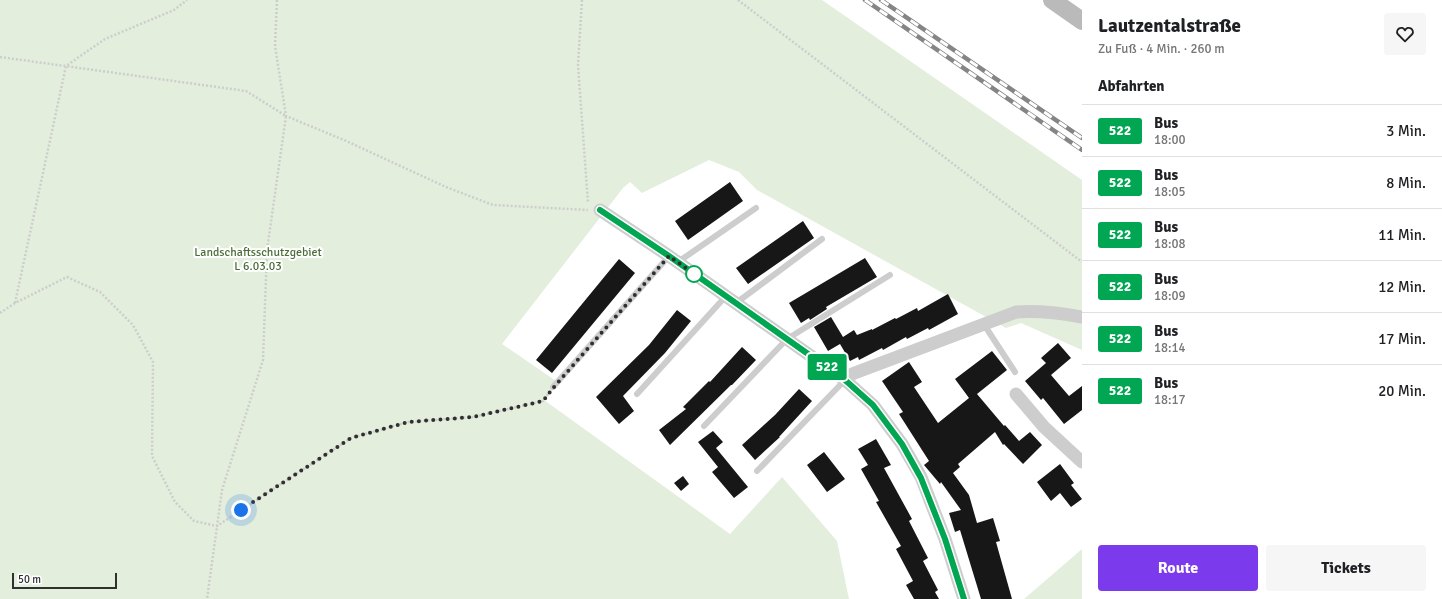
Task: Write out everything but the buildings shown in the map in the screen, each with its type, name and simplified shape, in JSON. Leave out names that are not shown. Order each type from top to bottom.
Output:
[{"type":"main road","points":[[1052,0],[1082,21]]},
{"type":"street","points":[[594,210],[673,259],[845,380],[873,405],[902,444],[921,478],[945,539],[964,599]]},
{"type":"street","points":[[845,380],[852,374],[983,323],[1016,312],[1031,310],[1053,311],[1082,317]]},
{"type":"street","points":[[1016,394],[1044,427],[1082,462]]},
{"type":"lane","points":[[554,387],[673,259],[756,208]]},
{"type":"lane","points":[[637,394],[731,300],[822,239]]},
{"type":"lane","points":[[704,426],[787,339],[890,275]]},
{"type":"lane","points":[[983,323],[1016,372]]},
{"type":"lane","points":[[756,471],[845,380]]},
{"type":"path","points":[[15,303],[66,66],[105,38],[174,10],[187,0]]},
{"type":"path","points":[[207,599],[222,490],[263,360],[267,250],[286,116],[275,46],[277,0]]},
{"type":"path","points":[[0,57],[246,91],[286,116],[344,140],[446,187],[493,205],[594,210],[578,65],[582,0]]},
{"type":"path","points":[[738,0],[1082,262]]},
{"type":"path","points":[[0,313],[15,303],[67,277],[100,292],[133,325],[153,362],[152,456],[175,502],[194,521],[217,526],[351,438],[408,422],[473,417],[543,401],[554,387]]},
{"type":"green space","name":"Landschaftsschutzgebiet L 6.03.03","points":[[0,0],[822,0],[1082,180],[1082,350],[1021,323],[1006,328],[757,190],[739,172],[709,160],[642,193],[630,182],[623,188],[502,344],[559,383],[544,400],[730,534],[782,477],[837,541],[849,599],[0,599]]},
{"type":"green space","points":[[1082,549],[1082,599],[1024,599]]},
{"type":"railway","points":[[865,0],[1082,150]]},
{"type":"railway","points":[[881,0],[1082,138]]},
{"type":"bus line","name":"522","points":[[600,210],[669,256],[845,380],[873,405],[902,444],[921,478],[945,539],[964,599]]},
{"type":"route","points":[[241,510],[351,438],[408,422],[473,417],[543,401],[669,256],[694,274]]}]
